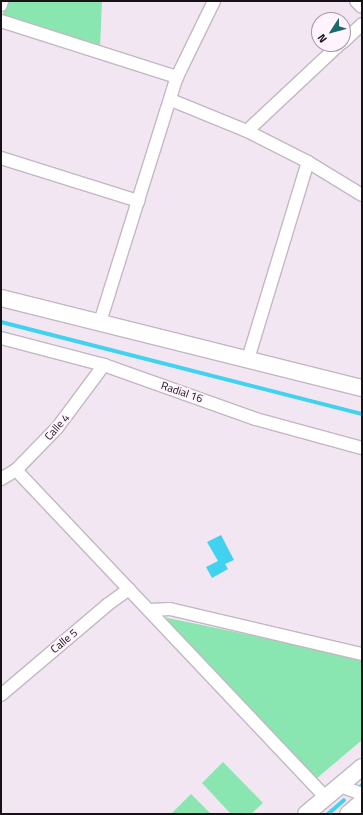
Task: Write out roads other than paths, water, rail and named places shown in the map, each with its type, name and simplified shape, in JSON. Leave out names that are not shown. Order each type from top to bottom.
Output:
[{"type":"street","points":[[1,5],[2,1]]},
{"type":"street","points":[[100,322],[177,77],[214,1]]},
{"type":"street","points":[[356,1],[362,7]]},
{"type":"street","points":[[1,21],[177,77]]},
{"type":"street","points":[[351,34],[362,24]]},
{"type":"street","points":[[247,131],[331,52]]},
{"type":"street","points":[[171,100],[247,131],[308,162],[362,195]]},
{"type":"street","points":[[1,158],[138,201]]},
{"type":"street","points":[[248,359],[308,162]]},
{"type":"street","points":[[1,298],[362,388]]},
{"type":"street","name":"Radial 16","points":[[1,338],[104,365],[256,419],[362,448]]},
{"type":"street","name":"Calle 4","points":[[1,479],[16,470],[57,428],[104,365]]},
{"type":"street","points":[[16,470],[150,610],[326,798]]},
{"type":"street","name":"Calle 5","points":[[1,695],[107,605],[130,589]]},
{"type":"street","points":[[150,610],[170,609],[362,654]]},
{"type":"street","points":[[306,814],[362,767]]},
{"type":"street","points":[[340,786],[362,794]]},
{"type":"street","points":[[348,814],[362,802]]},
{"type":"water","points":[[221,535],[234,560],[225,564],[228,569],[212,578],[206,567],[218,561],[207,542]]},
{"type":"waterway","points":[[1,322],[362,414]]},
{"type":"waterway","points":[[328,814],[344,800]]}]
